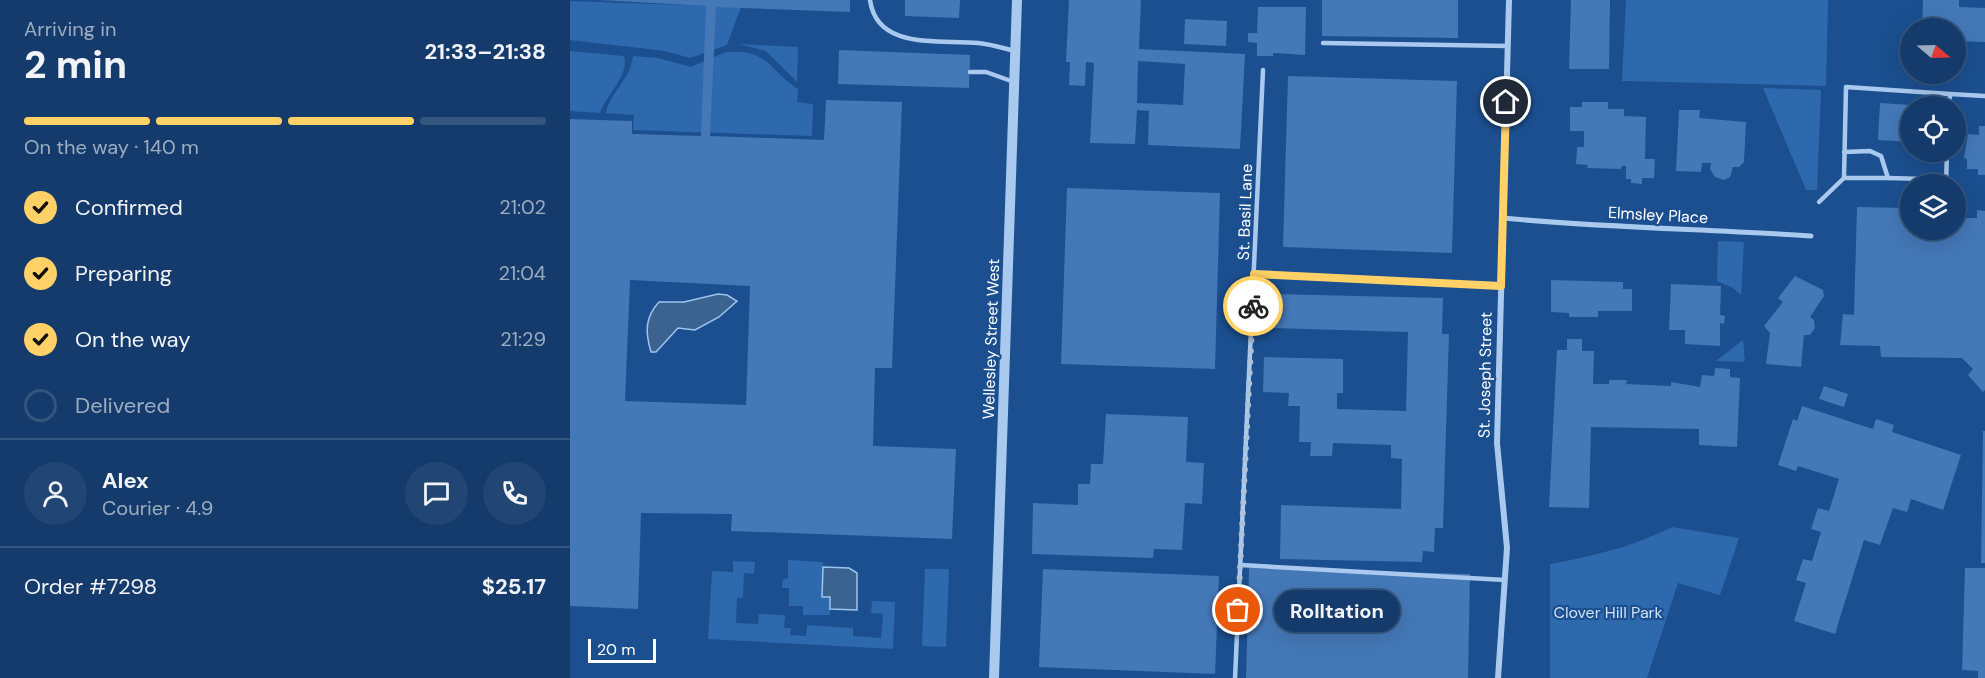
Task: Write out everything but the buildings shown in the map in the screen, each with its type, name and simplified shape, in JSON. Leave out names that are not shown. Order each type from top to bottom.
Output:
[{"type":"street","name":"Wellesley Street West","points":[[994,678],[1017,0]]},
{"type":"street","name":"St. Joseph Street","points":[[1498,678],[1507,548],[1497,443],[1509,0]]},
{"type":"street","name":"Elmsley Place","points":[[1503,218],[1660,230],[1811,236]]},
{"type":"lane","points":[[870,0],[872,13],[881,28],[893,34],[935,41],[981,43],[1015,51]]},
{"type":"lane","points":[[1323,43],[1508,46]]},
{"type":"lane","name":"St. Basil Lane","points":[[1235,678],[1263,70]]},
{"type":"lane","points":[[970,72],[986,72],[1014,82]]},
{"type":"lane","points":[[1844,178],[1846,87],[1984,97]]},
{"type":"lane","points":[[1844,152],[1870,151],[1881,156],[1888,178]]},
{"type":"lane","points":[[1819,202],[1844,178],[1900,178]]},
{"type":"lane","points":[[1254,274],[1501,286]]},
{"type":"lane","points":[[1241,565],[1505,580]]},
{"type":"green space","points":[[1626,0],[1828,0],[1826,86],[1622,81]]},
{"type":"green space","points":[[570,1],[741,7],[727,45],[690,58],[665,51],[570,40]]},
{"type":"green space","points":[[739,44],[798,47],[797,82],[766,51]]},
{"type":"green space","points":[[570,51],[624,56],[625,63],[621,78],[600,113],[570,111]]},
{"type":"green space","points":[[726,52],[740,52],[760,57],[798,89],[797,102],[813,104],[812,136],[633,130],[634,115],[606,113],[611,99],[628,72],[633,56],[658,58],[691,67]]},
{"type":"green space","points":[[1763,88],[1821,90],[1817,190],[1806,190]]},
{"type":"green space","points":[[1718,241],[1744,242],[1741,295],[1733,288],[1717,281]]},
{"type":"green space","points":[[1743,340],[1745,361],[1716,361]]},
{"type":"green space","name":"Clover Hill Park","points":[[1672,527],[1739,538],[1720,595],[1678,583],[1647,678],[1550,678],[1550,564],[1613,550]]},
{"type":"green space","points":[[788,560],[823,562],[822,596],[831,597],[830,615],[803,615],[803,606],[789,606],[789,588],[782,588],[783,579],[788,578]]},
{"type":"green space","points":[[733,561],[755,562],[754,574],[744,573],[743,598],[737,598],[736,623],[758,624],[759,614],[785,615],[784,628],[791,628],[790,635],[806,636],[807,625],[853,628],[853,636],[881,638],[883,614],[871,613],[872,601],[895,602],[893,649],[708,639],[712,571],[733,572]]},
{"type":"green space","points":[[925,569],[949,569],[946,647],[922,646]]},
{"type":"shaded area","points":[[718,294],[727,295],[737,301],[719,317],[695,330],[678,328],[656,352],[651,352],[648,325],[651,313],[659,302],[684,302]]},
{"type":"shaded area","points":[[823,567],[849,568],[857,573],[857,610],[830,609],[830,597],[822,597]]},
{"type":"way so far","points":[[1238,610],[1253,306]]},
{"type":"place","name":"Rolltation","points":[[1238,610]]},
{"type":"route","points":[[1253,306],[1254,274],[1501,286],[1506,102]]}]
